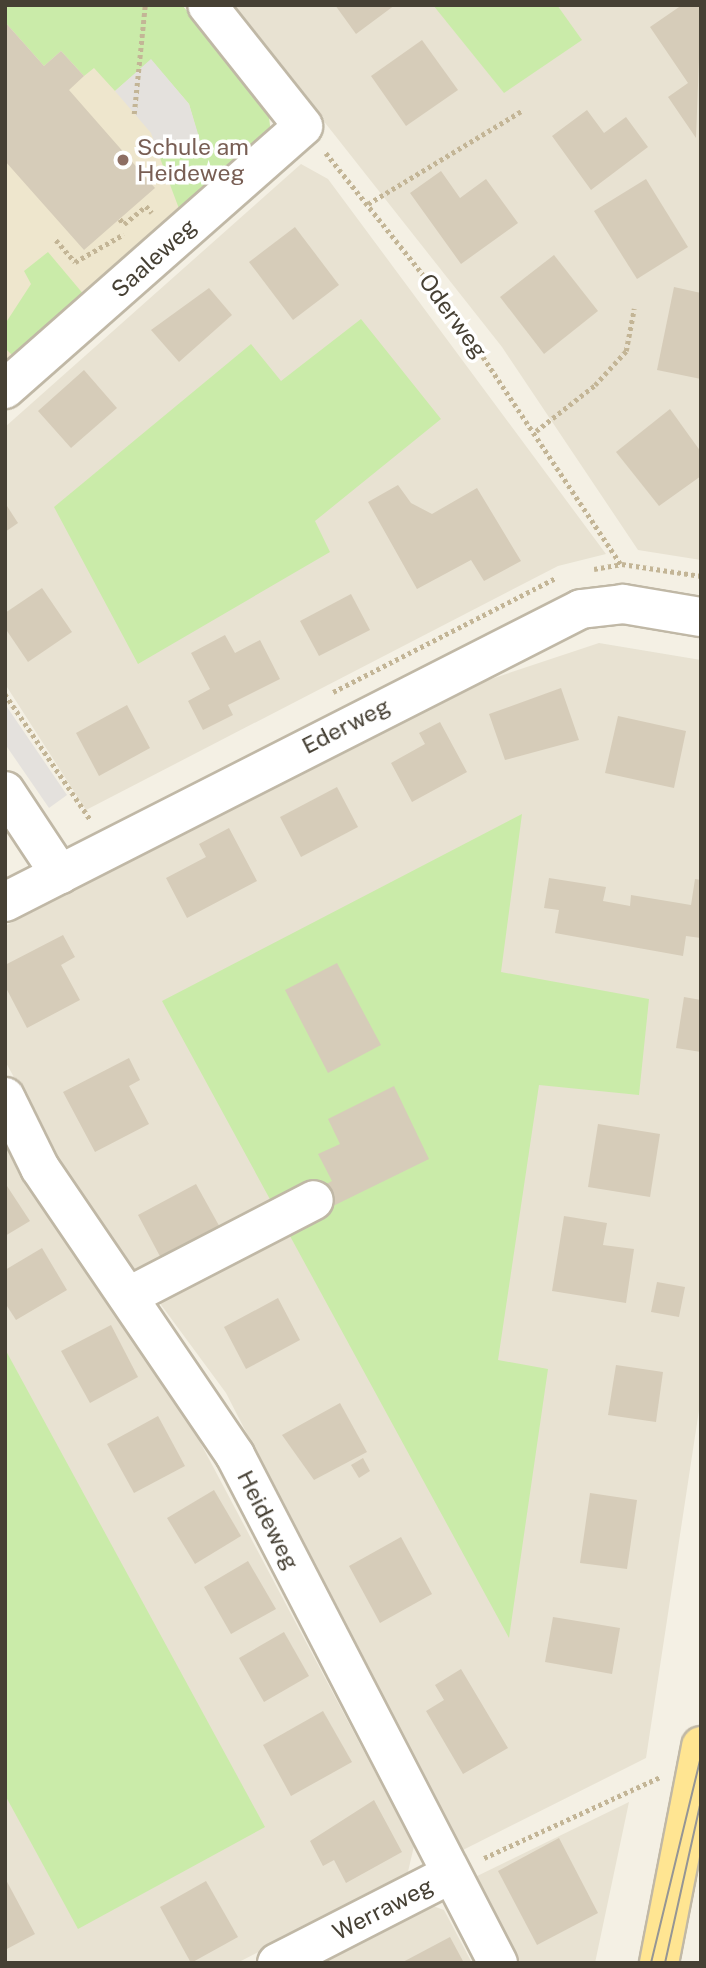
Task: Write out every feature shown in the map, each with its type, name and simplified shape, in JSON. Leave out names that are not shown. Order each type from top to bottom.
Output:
[{"type":"main road","points":[[659,1963],[699,1756]]},
{"type":"street","points":[[207,5],[303,125]]},
{"type":"street","name":"Saaleweg","points":[[5,389],[303,125]]},
{"type":"street","name":"Ederweg","points":[[5,902],[530,632],[581,609],[623,604],[701,617]]},
{"type":"street","points":[[5,791],[60,874]]},
{"type":"street","name":"Heideweg","points":[[5,1097],[40,1168],[130,1296],[235,1455],[498,1963]]},
{"type":"street","points":[[130,1296],[314,1200]]},
{"type":"street","name":"Werraweg","points":[[277,1963],[451,1874]]},
{"type":"path","points":[[134,114],[145,5]]},
{"type":"path","points":[[368,204],[523,110]]},
{"type":"path","name":"Oderweg","points":[[303,125],[368,204],[536,431],[622,564],[623,604]]},
{"type":"path","points":[[120,219],[124,224],[142,208]]},
{"type":"path","points":[[56,240],[75,262],[154,216]]},
{"type":"path","points":[[536,431],[595,385],[625,351],[634,309]]},
{"type":"path","points":[[5,694],[90,820]]},
{"type":"path","points":[[451,1874],[699,1756]]},
{"type":"shaded area","name":"Schule am Heideweg","points":[[5,5],[182,5],[271,134],[5,364]]},
{"type":"shaded area","points":[[232,5],[701,5],[701,560],[638,550],[502,347]]},
{"type":"shaded area","points":[[151,59],[189,104],[202,147],[160,158],[151,133],[115,91]]},
{"type":"shaded area","points":[[301,164],[328,179],[606,554],[558,566],[86,810],[5,684],[5,427]]},
{"type":"shaded area","points":[[599,643],[701,660],[701,1397],[646,1758],[461,1851],[226,1393],[75,1188],[5,1061],[5,926],[470,686]]},
{"type":"shaded area","points":[[5,704],[67,795],[49,808],[5,744]]},
{"type":"shaded area","points":[[5,1143],[52,1222],[164,1374],[414,1846],[407,1876],[237,1963],[5,1963]]},
{"type":"shaded area","points":[[629,1802],[595,1963],[511,1963],[469,1880]]},
{"type":"shaded area","points":[[419,1901],[444,1910],[472,1963],[299,1963]]},
{"type":"green space","points":[[5,5],[182,5],[268,108],[271,134],[181,214],[160,158],[201,146],[189,104],[151,60],[115,91],[94,68],[84,76],[61,51],[44,66],[5,22]]},
{"type":"green space","points":[[433,5],[557,5],[582,40],[504,93]]},
{"type":"green space","points":[[48,252],[85,296],[14,357],[5,348],[5,324],[31,284],[24,271]]},
{"type":"green space","points":[[361,319],[441,419],[315,521],[330,552],[138,664],[54,507],[251,344],[281,381]]},
{"type":"green space","points":[[522,814],[501,972],[649,999],[639,1095],[539,1085],[498,1360],[548,1369],[509,1638],[162,1001]]},
{"type":"green space","points":[[5,1349],[265,1827],[78,1929],[5,1795]]},
{"type":"building","points":[[335,5],[395,5],[356,34]]},
{"type":"building","points":[[682,5],[701,5],[696,138],[668,97],[688,83],[650,27]]},
{"type":"building","points":[[5,22],[44,66],[61,51],[84,76],[69,90],[155,188],[84,250],[5,161]]},
{"type":"building","points":[[422,40],[458,90],[406,126],[371,76]]},
{"type":"building","points":[[587,110],[604,133],[626,117],[648,147],[591,190],[552,136]]},
{"type":"building","points":[[441,171],[460,198],[486,179],[518,223],[461,264],[410,193]]},
{"type":"building","points":[[646,179],[688,247],[637,279],[594,211]]},
{"type":"building","points":[[295,227],[339,285],[293,320],[249,262]]},
{"type":"building","points":[[554,255],[598,311],[544,354],[500,297]]},
{"type":"building","points":[[674,287],[701,293],[701,379],[657,370]]},
{"type":"building","points":[[209,288],[232,315],[179,362],[151,330]]},
{"type":"building","points":[[84,370],[117,408],[71,448],[38,411]]},
{"type":"building","points":[[670,409],[701,452],[701,476],[659,506],[616,452]]},
{"type":"building","points":[[398,485],[411,503],[432,514],[477,488],[521,561],[484,581],[471,560],[417,589],[368,502]]},
{"type":"building","points":[[5,503],[18,523],[5,532]]},
{"type":"building","points":[[42,588],[72,632],[28,662],[5,628],[5,613]]},
{"type":"building","points":[[351,594],[370,630],[319,656],[300,621]]},
{"type":"building","points":[[225,635],[235,653],[260,640],[280,679],[228,705],[233,715],[203,730],[188,701],[210,689],[191,653]]},
{"type":"building","points":[[561,688],[579,740],[505,760],[489,714]]},
{"type":"building","points":[[127,705],[150,748],[99,776],[76,733]]},
{"type":"building","points":[[618,716],[686,731],[674,788],[605,773]]},
{"type":"building","points":[[440,722],[467,772],[412,802],[391,763],[425,744],[419,733]]},
{"type":"building","points":[[337,787],[358,827],[301,857],[280,817]]},
{"type":"building","points":[[229,828],[257,881],[187,918],[166,878],[206,857],[199,844]]},
{"type":"building","points":[[549,878],[606,887],[603,901],[630,906],[631,895],[691,905],[695,879],[701,880],[701,938],[686,936],[683,956],[555,933],[559,910],[544,908]]},
{"type":"building","points":[[63,935],[75,957],[61,965],[80,1000],[27,1028],[5,986],[5,965]]},
{"type":"building","points":[[337,963],[381,1045],[328,1073],[285,990]]},
{"type":"building","points":[[684,997],[701,1000],[701,1052],[676,1048]]},
{"type":"building","points":[[129,1058],[140,1080],[129,1086],[149,1124],[95,1152],[63,1092]]},
{"type":"building","points":[[394,1086],[429,1159],[331,1207],[321,1187],[332,1181],[318,1154],[340,1144],[328,1119]]},
{"type":"building","points":[[598,1124],[660,1134],[650,1197],[588,1187]]},
{"type":"building","points":[[5,1183],[30,1221],[5,1236]]},
{"type":"building","points":[[196,1184],[222,1231],[163,1262],[138,1215]]},
{"type":"building","points":[[564,1216],[607,1223],[603,1245],[634,1249],[626,1303],[552,1291]]},
{"type":"building","points":[[42,1248],[67,1290],[16,1320],[5,1303],[5,1270]]},
{"type":"building","points":[[657,1282],[685,1287],[679,1317],[651,1312]]},
{"type":"building","points":[[278,1298],[300,1340],[246,1369],[224,1327]]},
{"type":"building","points":[[111,1325],[138,1377],[90,1403],[61,1351]]},
{"type":"building","points":[[616,1365],[663,1372],[656,1422],[608,1415]]},
{"type":"building","points":[[340,1403],[367,1452],[314,1480],[282,1435]]},
{"type":"building","points":[[158,1416],[185,1466],[134,1493],[107,1444]]},
{"type":"building","points":[[363,1458],[370,1471],[359,1478],[351,1465]]},
{"type":"building","points":[[214,1490],[241,1536],[195,1564],[167,1518]]},
{"type":"building","points":[[590,1493],[637,1500],[627,1569],[580,1563]]},
{"type":"building","points":[[401,1537],[432,1594],[380,1623],[349,1566]]},
{"type":"building","points":[[248,1561],[276,1609],[231,1634],[204,1587]]},
{"type":"building","points":[[553,1617],[620,1628],[612,1674],[545,1662]]},
{"type":"building","points":[[284,1632],[309,1676],[264,1702],[239,1658]]},
{"type":"building","points":[[461,1669],[508,1748],[463,1774],[426,1711],[444,1700],[435,1685]]},
{"type":"building","points":[[323,1711],[352,1762],[291,1796],[263,1745]]},
{"type":"building","points":[[374,1800],[402,1852],[346,1883],[334,1860],[323,1866],[310,1841]]},
{"type":"building","points":[[559,1838],[598,1913],[537,1945],[498,1871]]},
{"type":"building","points":[[5,1878],[35,1934],[5,1950]]},
{"type":"building","points":[[206,1881],[238,1937],[191,1963],[160,1907]]},
{"type":"building","points":[[450,1937],[464,1963],[401,1963]]},
{"type":"tram line","points":[[651,1963],[701,1757]]},
{"type":"tram line","points":[[665,1963],[701,1801]]},
{"type":"place","name":"Schule am Heideweg","points":[[123,160]]}]
